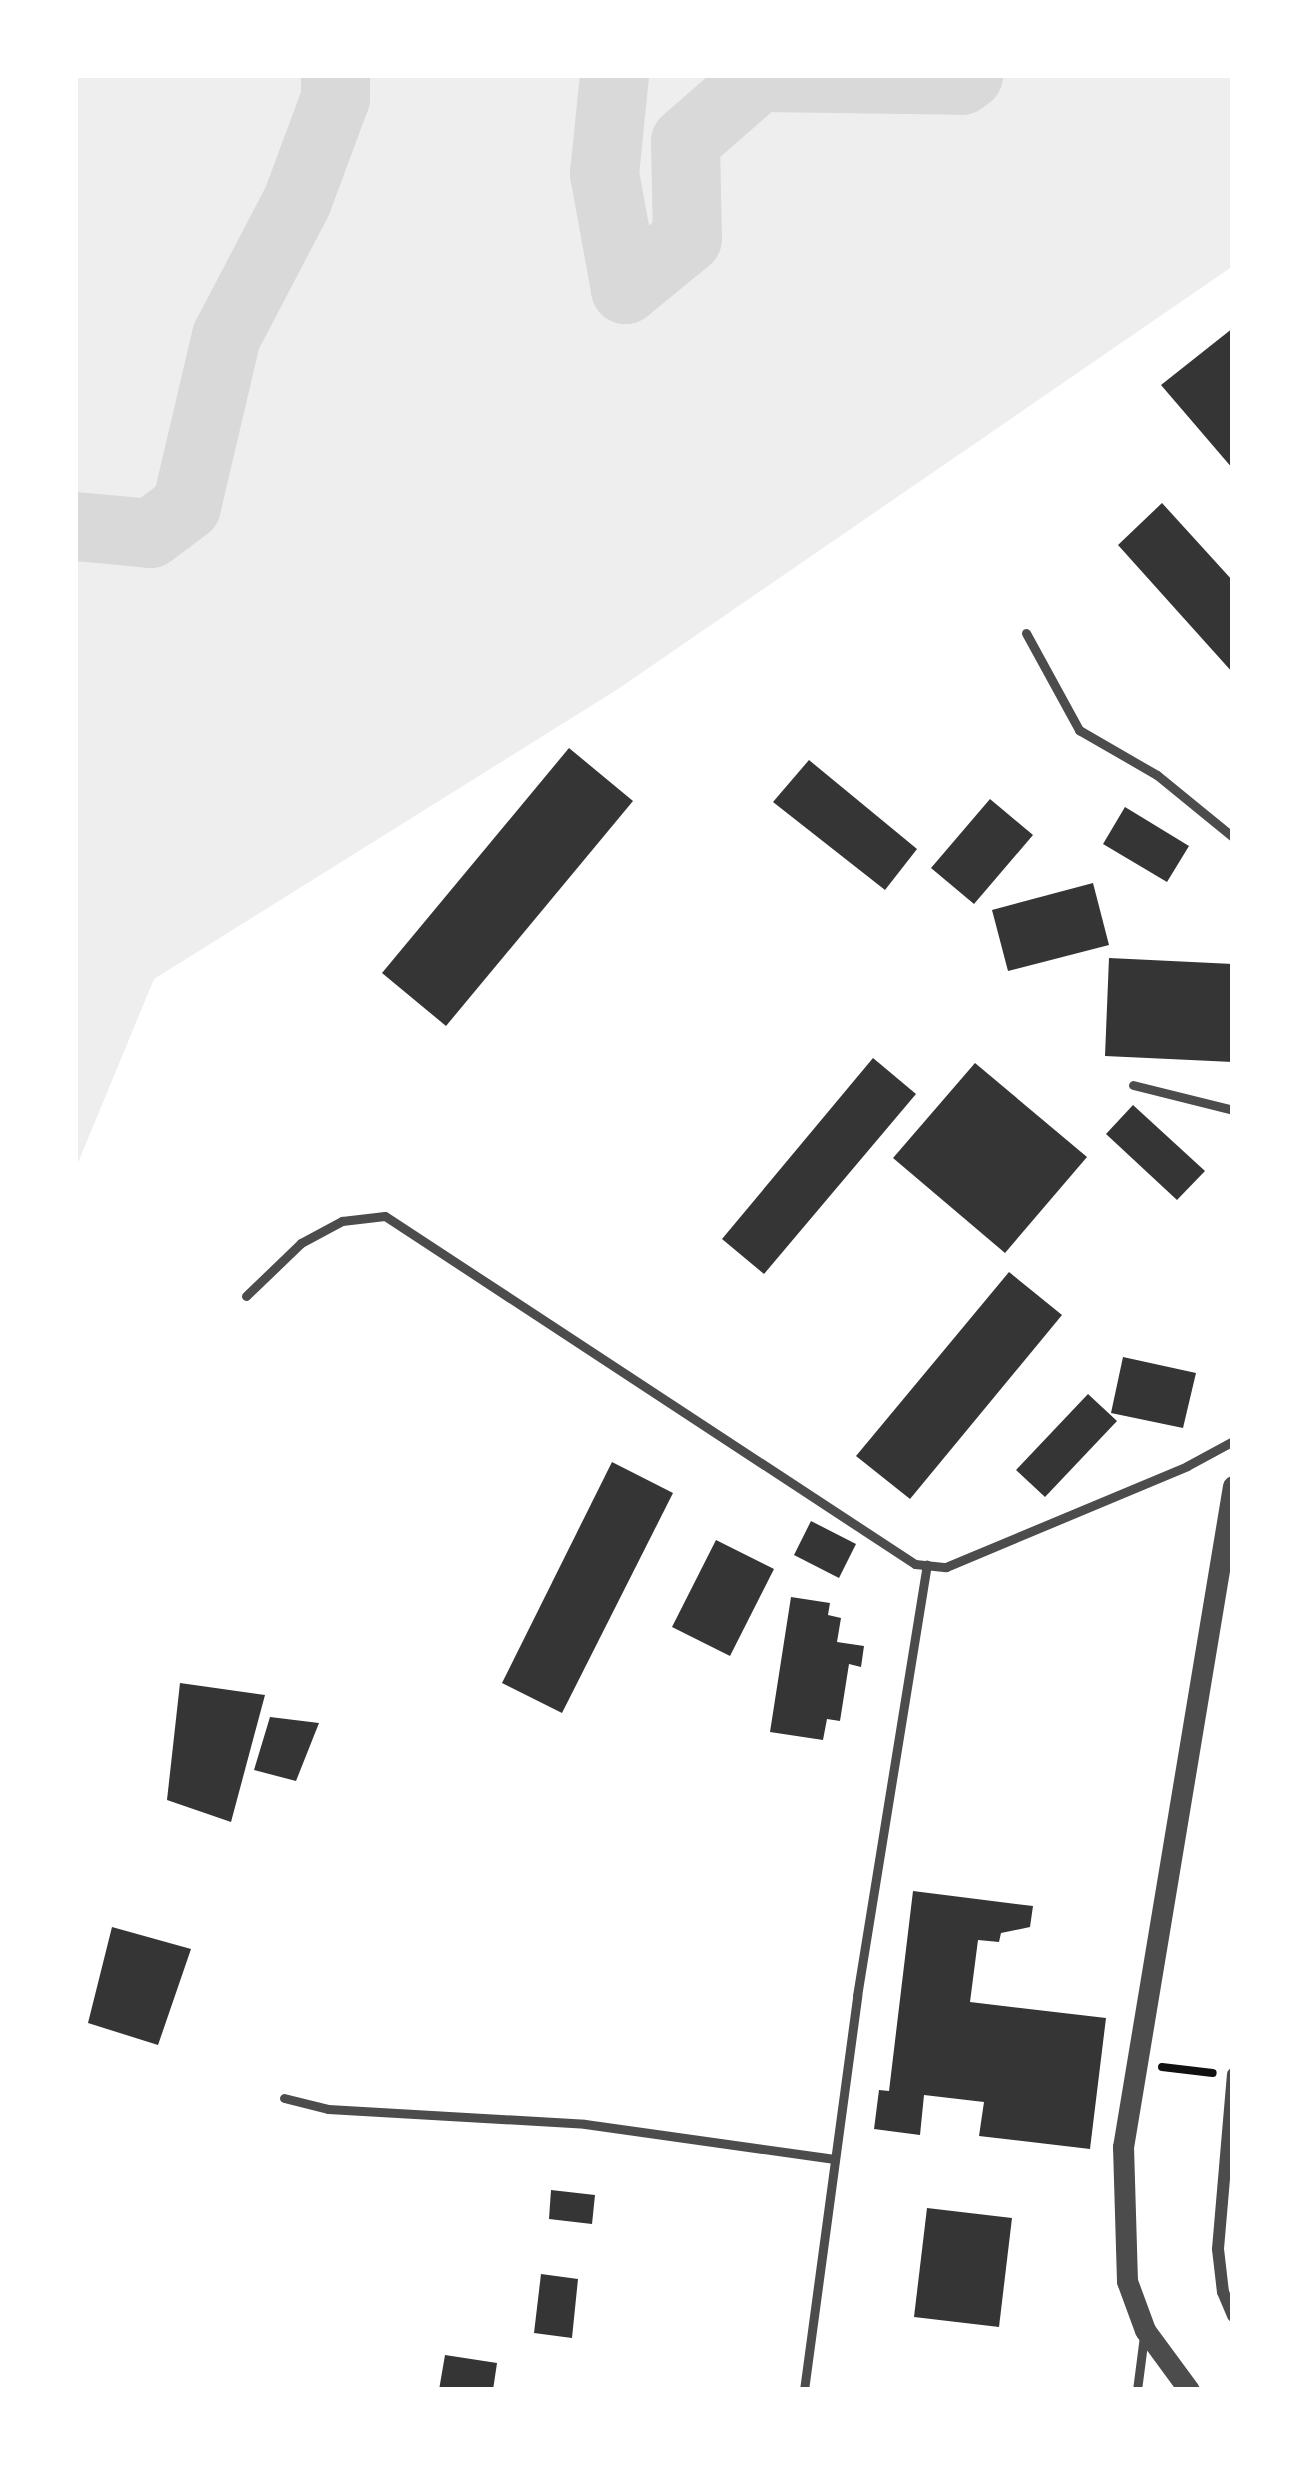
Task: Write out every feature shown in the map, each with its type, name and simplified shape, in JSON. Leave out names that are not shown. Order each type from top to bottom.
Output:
[{"type":"street","points":[[1189,2390],[1145,2330],[1127,2281],[1121,2227],[1123,2147],[1233,1486]]},
{"type":"street","points":[[1233,2075],[1218,2249],[1223,2292],[1233,2316]]},
{"type":"lane","points":[[1026,633],[1079,730],[1156,775],[1233,837]]},
{"type":"lane","points":[[1133,1084],[1233,1110]]},
{"type":"lane","points":[[246,1296],[301,1243],[343,1221],[385,1216],[915,1564],[946,1568],[1187,1466],[1233,1441]]},
{"type":"lane","points":[[804,2390],[927,1565]]},
{"type":"lane","points":[[284,2098],[328,2109],[585,2124],[835,2159]]},
{"type":"lane","points":[[1137,2390],[1145,2330]]},
{"type":"path","points":[[1137,2064],[1233,2075]]},
{"type":"shaded area","points":[[75,75],[1233,75],[1233,266],[618,689],[154,979],[75,1170]]},
{"type":"building","points":[[1233,328],[1233,469],[1161,385]]},
{"type":"building","points":[[1162,503],[1233,581],[1233,673],[1118,545]]},
{"type":"building","points":[[569,748],[633,801],[446,1026],[382,973]]},
{"type":"building","points":[[809,760],[917,849],[885,890],[773,802]]},
{"type":"building","points":[[990,799],[1033,835],[974,904],[931,868]]},
{"type":"building","points":[[1125,807],[1189,846],[1167,882],[1103,844]]},
{"type":"building","points":[[1093,883],[1109,945],[1008,971],[992,910]]},
{"type":"building","points":[[1109,958],[1233,964],[1233,1062],[1105,1056]]},
{"type":"building","points":[[873,1058],[916,1094],[764,1274],[722,1239]]},
{"type":"building","points":[[975,1063],[1087,1157],[1005,1253],[893,1158]]},
{"type":"building","points":[[1133,1105],[1205,1171],[1177,1200],[1106,1134]]},
{"type":"building","points":[[1009,1272],[1062,1315],[910,1499],[856,1456]]},
{"type":"building","points":[[1123,1357],[1196,1373],[1183,1428],[1111,1413]]},
{"type":"building","points":[[1088,1394],[1117,1421],[1045,1497],[1016,1470]]},
{"type":"building","points":[[612,1462],[673,1493],[562,1713],[502,1683]]},
{"type":"building","points":[[811,1521],[856,1544],[839,1578],[794,1555]]},
{"type":"building","points":[[716,1540],[774,1569],[730,1656],[672,1627]]},
{"type":"building","points":[[791,1597],[830,1603],[828,1615],[841,1618],[837,1642],[864,1646],[861,1667],[849,1664],[840,1721],[827,1719],[823,1740],[770,1732]]},
{"type":"building","points":[[180,1683],[265,1695],[231,1822],[167,1800]]},
{"type":"building","points":[[270,1717],[319,1723],[296,1781],[254,1770]]},
{"type":"building","points":[[913,1891],[1033,1906],[1030,1927],[1001,1933],[999,1942],[978,1940],[970,2002],[1106,2018],[1090,2149],[979,2136],[984,2102],[924,2095],[920,2135],[874,2129],[879,2090],[889,2091]]},
{"type":"building","points":[[112,1927],[191,1949],[158,2045],[88,2023]]},
{"type":"building","points":[[551,2190],[595,2195],[592,2224],[549,2219]]},
{"type":"building","points":[[927,2208],[1012,2218],[999,2327],[914,2317]]},
{"type":"building","points":[[541,2274],[578,2279],[572,2338],[534,2333]]},
{"type":"building","points":[[445,2355],[497,2363],[493,2390],[439,2390]]},
{"type":"waterway","points":[[75,526],[150,533],[186,506],[226,336],[297,200],[335,98],[335,75]]},
{"type":"waterway","points":[[614,75],[604,173],[625,289],[687,238],[685,141],[758,77],[961,80],[968,75]]}]
